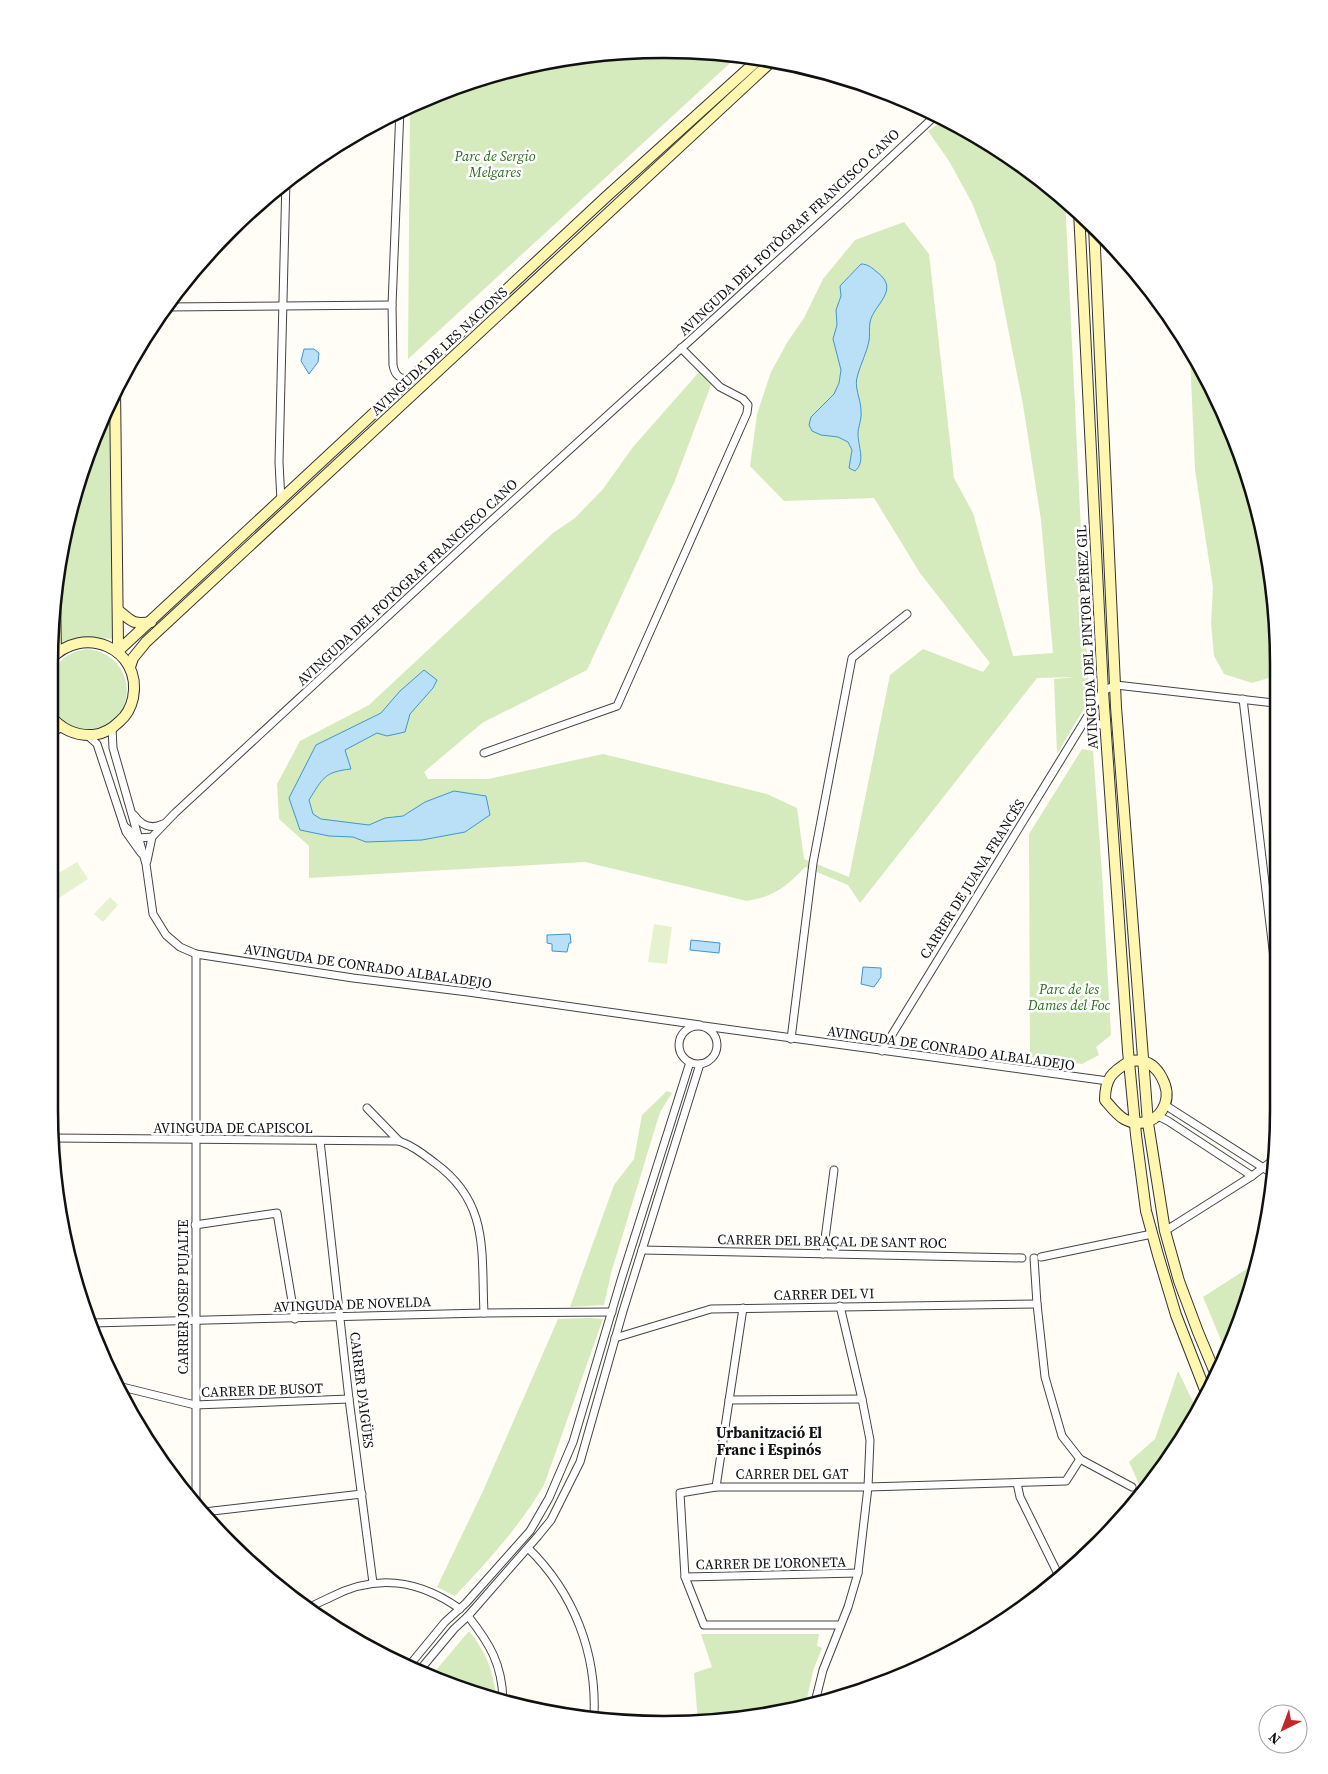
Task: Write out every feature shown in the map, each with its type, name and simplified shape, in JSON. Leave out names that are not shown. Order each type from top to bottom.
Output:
[{"type":"main road","name":"AVINGUDA DE LES NACIONS","points":[[117,652],[281,502],[606,198],[753,65]]},
{"type":"main road","name":"AVINGUDA DE LES NACIONS","points":[[130,667],[133,658],[146,642],[765,66]]},
{"type":"main road","name":"AVINGUDA DEL PINTOR PÉREZ GIL","points":[[1080,223],[1103,691],[1135,1123],[1146,1210],[1152,1234],[1176,1315],[1204,1386]]},
{"type":"main road","name":"AVINGUDA DEL PINTOR PÉREZ GIL","points":[[1094,237],[1116,707],[1148,1122],[1165,1231],[1180,1281],[1213,1368]]},
{"type":"main road","points":[[115,407],[117,652]]},
{"type":"main road","points":[[118,610],[132,622],[139,624],[151,622]]},
{"type":"main road","points":[[58,653],[67,646],[81,642],[97,642],[117,652],[130,667],[135,689],[131,706],[124,719],[112,728],[97,734],[87,735],[71,732],[58,724]]},
{"type":"main road","points":[[1143,1061],[1157,1071],[1165,1083],[1165,1105],[1158,1116],[1148,1122],[1135,1123],[1123,1119],[1105,1100],[1105,1089],[1115,1070],[1130,1062],[1143,1061]]},
{"type":"street","points":[[400,118],[392,304],[392,362],[394,374],[400,378],[410,380]]},
{"type":"street","name":"AVINGUDA DEL FOTÒGRAF FRANCISCO CANO","points":[[152,837],[481,530],[931,120]]},
{"type":"street","points":[[281,502],[279,462],[286,190]]},
{"type":"street","points":[[175,307],[392,304]]},
{"type":"street","name":"AVINGUDA DEL FOTÒGRAF FRANCISCO CANO","points":[[484,754],[617,706],[748,413],[748,405],[743,399],[720,387],[681,348]]},
{"type":"street","points":[[791,1039],[813,862],[852,658],[907,614]]},
{"type":"street","points":[[1103,691],[1116,685],[1270,702]]},
{"type":"street","name":"CARRER DE JUANA FRANCÉS","points":[[882,1051],[1103,691]]},
{"type":"street","points":[[1243,699],[1270,925]]},
{"type":"street","points":[[1085,721],[1092,721],[1106,727]]},
{"type":"street","points":[[58,730],[62,728]]},
{"type":"street","points":[[112,728],[113,748],[146,864],[153,914],[166,935],[180,947],[196,954]]},
{"type":"street","points":[[87,735],[97,744],[124,829],[140,851],[146,864]]},
{"type":"street","points":[[131,810],[140,822],[148,827],[157,827],[167,821]]},
{"type":"street","points":[[124,829],[139,838],[152,837],[146,864]]},
{"type":"street","name":"AVINGUDA DE CONRADO ALBALADEJO","points":[[196,954],[353,978],[468,992],[791,1039],[1108,1081]]},
{"type":"street","name":"CARRER JOSEP PUJALTE","points":[[196,954],[196,1495]]},
{"type":"street","points":[[674,1022],[678,1028],[680,1051],[683,1057],[690,1062],[700,1064],[712,1058],[717,1050],[717,1041],[713,1032],[702,1026],[688,1028],[680,1038]]},
{"type":"street","points":[[717,1041],[721,1033],[727,1030]]},
{"type":"street","points":[[413,1661],[445,1622],[460,1609],[530,1531],[548,1498],[574,1442],[612,1312],[690,1062]]},
{"type":"street","points":[[423,1666],[551,1520],[580,1462],[615,1338],[700,1064]]},
{"type":"street","points":[[1165,1105],[1267,1170]]},
{"type":"street","points":[[367,1108],[398,1141]]},
{"type":"street","points":[[1158,1116],[1252,1176]]},
{"type":"street","name":"AVINGUDA DE CAPISCOL","points":[[59,1138],[195,1141],[398,1141],[413,1147],[444,1170],[465,1191],[475,1214],[478,1222],[483,1259],[484,1312]]},
{"type":"street","name":"CARRER D'AIGÜES","points":[[320,1141],[373,1583]]},
{"type":"street","points":[[1165,1231],[1267,1165]]},
{"type":"street","points":[[823,1254],[834,1170]]},
{"type":"street","points":[[195,1224],[277,1213],[295,1319]]},
{"type":"street","points":[[1132,1487],[1080,1459],[1062,1436],[1045,1377],[1037,1304],[1038,1258],[1152,1234]]},
{"type":"street","name":"CARRER DEL BRAÇAL DE SANT ROC","points":[[642,1250],[1022,1258]]},
{"type":"street","name":"CARRER DEL VI","points":[[615,1338],[712,1309],[1037,1304]]},
{"type":"street","points":[[816,1697],[858,1573],[868,1487],[870,1440],[840,1306]]},
{"type":"street","points":[[716,1487],[743,1308]]},
{"type":"street","name":"AVINGUDA DE NOVELDA","points":[[97,1323],[295,1319],[484,1312],[612,1312]]},
{"type":"street","name":"CARRER DE BUSOT","points":[[125,1388],[195,1405],[350,1399]]},
{"type":"street","points":[[729,1400],[862,1399]]},
{"type":"street","name":"CARRER DEL GAT","points":[[685,1577],[680,1493],[716,1487],[868,1487],[1066,1480],[1080,1459]]},
{"type":"street","points":[[1017,1483],[1020,1497],[1057,1572]]},
{"type":"street","points":[[209,1511],[362,1494]]},
{"type":"street","points":[[528,1548],[544,1564],[564,1591],[581,1626],[593,1674],[594,1712]]},
{"type":"street","name":"CARRER DE L'ORONETA","points":[[685,1577],[858,1573]]},
{"type":"street","points":[[685,1577],[704,1625],[840,1625]]},
{"type":"street","points":[[315,1605],[341,1592],[361,1585],[387,1581],[418,1587],[445,1598],[460,1609]]},
{"type":"street","points":[[468,1616],[482,1633],[492,1650],[499,1666],[503,1695]]},
{"type":"green space","name":"Parc de Sergio Melgares","points":[[624,59],[704,59],[731,62],[408,359],[410,114],[469,90],[507,78],[546,69]]},
{"type":"green space","points":[[939,124],[967,139],[1001,160],[1066,209],[1088,677],[1091,694],[1057,754],[1054,679],[1075,677],[1037,678],[860,903],[848,885],[805,867],[779,890],[747,901],[585,862],[309,878],[309,846],[279,819],[277,784],[300,741],[369,705],[553,533],[575,518],[603,489],[633,447],[699,372],[711,385],[674,483],[587,670],[482,723],[424,772],[428,779],[488,779],[603,754],[767,794],[797,808],[804,859],[849,877],[890,675],[923,649],[983,672],[990,663],[920,573],[874,498],[784,501],[750,466],[757,414],[771,372],[788,341],[804,318],[823,279],[855,240],[904,222],[929,254],[954,478],[973,513],[1013,656],[1053,653],[1041,520],[1023,405],[995,262],[972,203],[949,161],[928,131]]},
{"type":"green space","points":[[1190,364],[1208,396],[1224,432],[1250,507],[1265,585],[1269,624],[1270,678],[1252,683],[1224,674],[1214,656],[1211,623],[1213,587],[1195,470]]},
{"type":"green space","points":[[110,418],[112,639],[86,638],[60,645],[60,618],[69,546],[78,507],[90,469]]},
{"type":"green space","points":[[87,649],[104,654],[117,664],[124,676],[127,690],[125,704],[118,716],[106,725],[90,729],[74,727],[61,719],[58,714],[58,664],[69,655]]},
{"type":"green space","name":"Parc de les Dames del Foc","points":[[1082,749],[1093,751],[1111,1035],[1096,1047],[1099,1055],[1082,1064],[1030,1057],[1029,834]]},
{"type":"green space","points":[[77,862],[88,879],[58,899],[58,874]]},
{"type":"green space","points":[[110,897],[118,905],[103,922],[94,914]]},
{"type":"green space","points":[[654,924],[672,927],[667,964],[648,962]]},
{"type":"green space","points":[[667,1091],[672,1093],[660,1112],[611,1273],[604,1305],[570,1307],[614,1185],[634,1159],[642,1115]]},
{"type":"green space","points":[[1250,1267],[1223,1345],[1203,1297]]},
{"type":"green space","points":[[558,1319],[603,1319],[544,1485],[514,1529],[455,1596],[437,1587],[483,1491]]},
{"type":"green space","points":[[1178,1371],[1194,1404],[1168,1447],[1140,1486],[1129,1462],[1155,1439]]},
{"type":"green space","points":[[469,1631],[480,1646],[488,1662],[495,1692],[469,1684],[435,1671]]},
{"type":"green space","points":[[701,1634],[819,1634],[817,1646],[822,1648],[813,1671],[807,1699],[743,1711],[697,1715],[694,1673],[712,1667]]},
{"type":"water","points":[[861,264],[868,265],[877,272],[887,285],[884,297],[872,315],[868,345],[857,379],[861,406],[858,434],[861,459],[855,471],[849,468],[852,450],[848,442],[838,437],[821,435],[812,431],[809,425],[811,417],[834,394],[839,383],[841,370],[833,339],[837,325],[836,310],[841,296],[840,286]]},
{"type":"water","points":[[304,349],[314,349],[319,353],[318,362],[309,374],[301,361]]},
{"type":"water","points":[[424,670],[437,680],[433,688],[410,714],[405,732],[387,736],[377,733],[345,750],[351,769],[330,774],[321,781],[309,800],[313,814],[321,819],[369,825],[385,818],[403,816],[425,802],[454,791],[486,796],[490,815],[465,832],[422,840],[366,842],[353,837],[329,836],[300,830],[289,798],[316,745],[381,713],[400,691]]},
{"type":"water","points":[[570,934],[571,943],[569,943],[567,952],[552,951],[552,944],[547,943],[547,935]]},
{"type":"water","points":[[691,940],[720,943],[719,953],[690,950]]},
{"type":"water","points":[[863,967],[881,968],[881,977],[874,987],[861,984]]},
{"type":"district","name":"Urbanització El Franc i Espinós","points":[[769,1442]]}]
